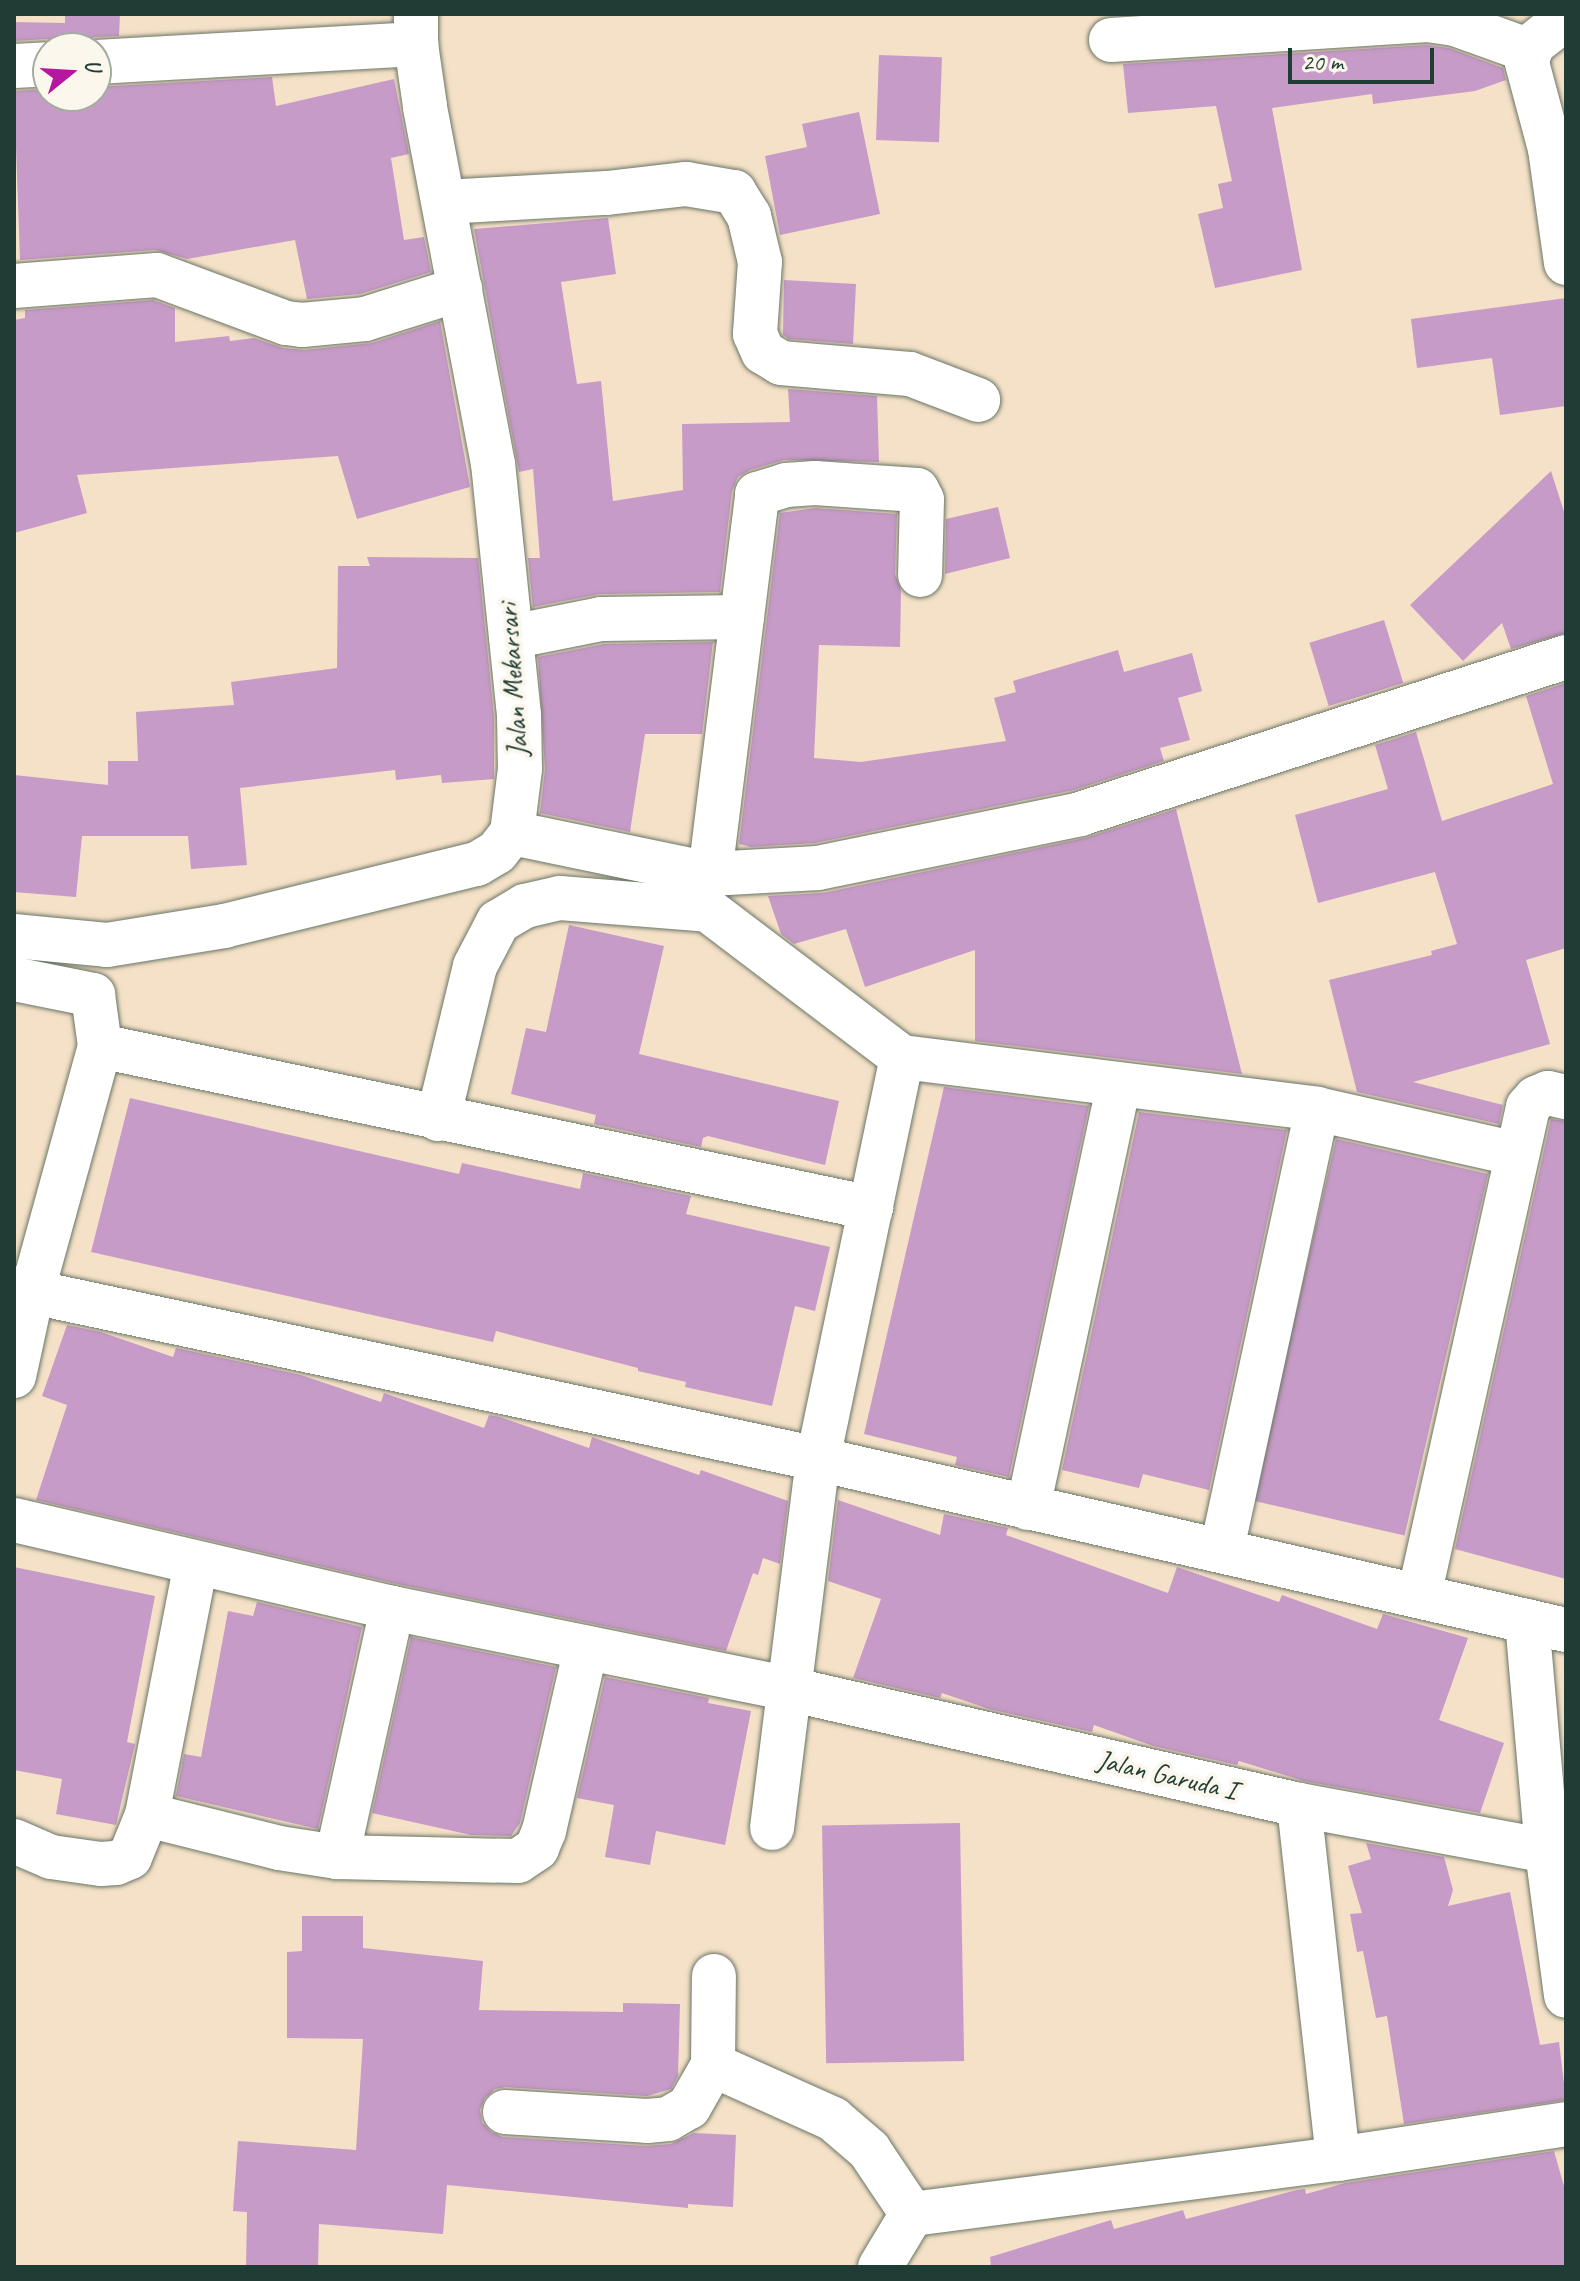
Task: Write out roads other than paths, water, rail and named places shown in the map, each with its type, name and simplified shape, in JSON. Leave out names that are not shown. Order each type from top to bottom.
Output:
[{"type":"street","points":[[1111,40],[1427,20],[1455,24],[1530,51]]},
{"type":"street","points":[[1566,23],[1543,34],[1530,51],[1527,63],[1550,149],[1566,263]]},
{"type":"street","points":[[112,60],[416,29]]},
{"type":"street","name":"Jalan Mekarsari","points":[[416,29],[444,202],[493,464],[511,637],[520,769],[512,833]]},
{"type":"street","points":[[444,202],[607,193],[686,184],[734,192],[749,216],[760,262],[755,334],[763,352],[781,363],[910,374],[978,400]]},
{"type":"street","points":[[14,286],[157,275],[286,323],[302,325],[365,319],[460,289]]},
{"type":"street","points":[[710,874],[757,494],[769,489],[815,483],[917,490],[922,500],[920,575]]},
{"type":"street","points":[[511,637],[601,619],[742,617]]},
{"type":"street","points":[[14,936],[107,945],[224,926],[477,864],[497,852],[512,833],[710,874],[818,868],[1080,814],[1566,657]]},
{"type":"street","points":[[438,1119],[475,966],[498,922],[525,906],[560,898],[708,910],[902,1057],[1317,1109],[1517,1154]]},
{"type":"street","points":[[14,979],[93,995],[100,1046],[23,1290],[14,1376]]},
{"type":"street","points":[[100,1046],[871,1208]]},
{"type":"street","points":[[772,1828],[818,1459],[902,1057]]},
{"type":"street","points":[[1028,1508],[1119,1085]]},
{"type":"street","points":[[1419,1596],[1528,1107],[1536,1098],[1548,1093],[1566,1097]]},
{"type":"street","points":[[1222,1549],[1317,1109]]},
{"type":"street","points":[[23,1290],[818,1459],[1222,1549],[1546,1626],[1547,1851],[1566,1996]]},
{"type":"street","name":"Jalan Garuda I","points":[[14,1520],[392,1608],[789,1689],[1299,1805],[1547,1851]]},
{"type":"street","points":[[14,1841],[51,1857],[116,1863],[130,1857],[147,1815],[196,1564]]},
{"type":"street","points":[[337,1857],[392,1608]]},
{"type":"street","points":[[147,1815],[279,1848],[337,1857],[496,1863],[518,1861],[537,1848],[586,1648]]},
{"type":"street","points":[[1299,1805],[1338,2159]]},
{"type":"street","points":[[505,2112],[668,2119],[689,2107],[713,2065],[714,1976]]},
{"type":"street","points":[[713,2065],[833,2119],[869,2150],[912,2214]]},
{"type":"street","points":[[912,2214],[1338,2159],[1566,2124]]},
{"type":"street","points":[[880,2267],[912,2214]]}]
